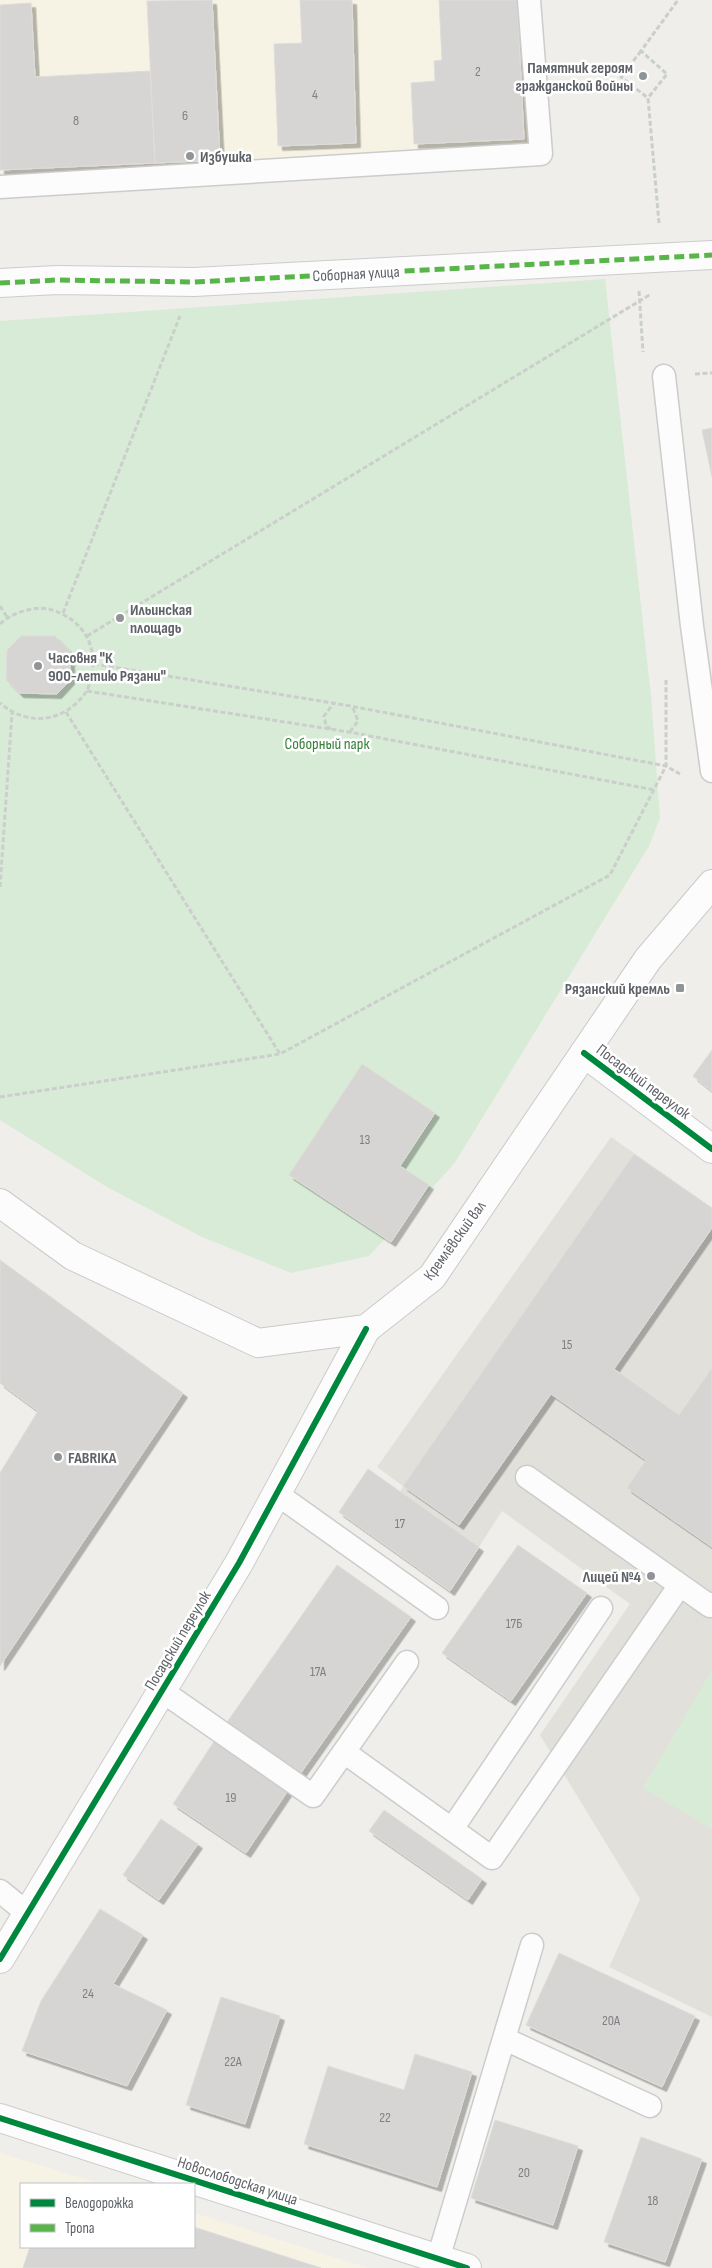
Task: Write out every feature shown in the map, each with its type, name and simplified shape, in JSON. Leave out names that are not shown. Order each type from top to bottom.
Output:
[{"type":"street","name":"Соборная улица","points":[[0,283],[57,280],[194,282],[712,255]]},
{"type":"street","name":"Кремлёвский вал","points":[[366,1329],[432,1277],[648,959],[712,884]]},
{"type":"street","name":"Посадский переулок","points":[[584,1053],[712,1149]]},
{"type":"street","points":[[0,1203],[73,1256],[258,1343],[366,1329]]},
{"type":"street","name":"Посадский переулок","points":[[0,1959],[240,1563],[366,1329]]},
{"type":"street","name":"Новослободская улица","points":[[0,2118],[467,2268]]},
{"type":"lane","points":[[0,187],[541,154],[529,0]]},
{"type":"lane","points":[[664,376],[692,626],[712,771]]},
{"type":"lane","points":[[527,1476],[710,1606],[712,1604]]},
{"type":"lane","points":[[277,1494],[437,1608]]},
{"type":"lane","points":[[344,1752],[492,1858],[680,1585]]},
{"type":"lane","points":[[452,1829],[601,1608]]},
{"type":"lane","points":[[162,1692],[313,1796],[407,1662]]},
{"type":"lane","points":[[0,1891],[27,1913]]},
{"type":"lane","points":[[438,2260],[532,1945]]},
{"type":"lane","points":[[504,2039],[650,2106]]},
{"type":"path","points":[[648,98],[621,77],[678,0]]},
{"type":"path","points":[[641,52],[667,74],[648,98],[649,257],[639,301],[644,360]]},
{"type":"path","points":[[63,613],[194,282]]},
{"type":"path","points":[[87,636],[655,291]]},
{"type":"path","points":[[0,606],[7,617]]},
{"type":"path","points":[[0,624],[7,617],[40,607],[63,613],[76,622],[87,636],[94,664],[87,691],[66,712],[41,720],[12,713],[0,703]]},
{"type":"path","points":[[94,664],[334,703],[666,766]]},
{"type":"path","points":[[0,1096],[280,1054],[610,875],[656,790],[666,766],[666,670]]},
{"type":"path","points":[[87,691],[349,732],[656,790]]},
{"type":"path","points":[[331,730],[326,726],[324,716],[334,703]]},
{"type":"path","points":[[349,732],[358,721],[353,707]]},
{"type":"path","points":[[66,712],[280,1054]]},
{"type":"path","points":[[0,887],[12,713]]},
{"type":"shaded area","points":[[0,0],[526,0],[531,148],[0,173]]},
{"type":"shaded area","name":"Лицей №4","points":[[611,1137],[712,1208],[712,2017],[609,1967],[640,1899],[540,1735],[630,1604],[502,1511],[479,1547],[400,1492],[403,1486],[377,1467]]},
{"type":"shaded area","points":[[0,2153],[98,2183],[20,2183],[20,2248],[195,2248],[195,2213],[368,2268],[0,2268]]},
{"type":"green space","name":"Соборный парк","points":[[605,279],[651,696],[660,818],[649,846],[454,1164],[369,1256],[291,1273],[202,1237],[107,1187],[0,1120],[0,321]]},
{"type":"green space","points":[[712,1670],[712,1829],[643,1788]]},
{"type":"building","points":[[212,0],[220,160],[155,163],[147,1]]},
{"type":"building","points":[[300,0],[352,0],[356,143],[278,146],[274,44],[302,43]]},
{"type":"building","points":[[439,0],[517,0],[524,139],[414,144],[411,83],[435,81],[434,61],[442,60]]},
{"type":"building","points":[[31,3],[35,77],[150,71],[155,163],[0,170],[0,5]]},
{"type":"building","points":[[712,428],[712,477],[702,430]]},
{"type":"building","name":"Часовня \"К 900-летию Рязани\"","points":[[21,636],[55,636],[70,651],[70,680],[57,694],[19,693],[6,680],[7,650]]},
{"type":"building","points":[[712,1050],[712,1091],[693,1076]]},
{"type":"building","points":[[362,1064],[435,1113],[400,1166],[429,1185],[391,1242],[289,1175]]},
{"type":"building","points":[[634,1154],[712,1208],[712,1228],[614,1369],[679,1415],[712,1368],[712,1547],[627,1488],[646,1460],[551,1394],[459,1525],[403,1486]]},
{"type":"building","points":[[0,1260],[183,1393],[0,1666],[0,1473],[38,1411],[0,1383]]},
{"type":"building","points":[[368,1469],[479,1547],[450,1591],[339,1512]]},
{"type":"building","points":[[518,1545],[587,1593],[511,1701],[442,1653]]},
{"type":"building","points":[[337,1565],[411,1617],[298,1777],[225,1725]]},
{"type":"building","points":[[215,1740],[289,1789],[246,1853],[173,1804]]},
{"type":"building","points":[[384,1810],[482,1879],[468,1900],[369,1831]]},
{"type":"building","points":[[161,1819],[198,1844],[159,1900],[123,1875]]},
{"type":"building","points":[[100,1909],[143,1935],[113,1984],[167,2010],[127,2086],[22,2051],[41,2001]]},
{"type":"building","points":[[559,1953],[695,2016],[662,2087],[526,2025]]},
{"type":"building","points":[[221,1997],[280,2016],[245,2124],[186,2105]]},
{"type":"building","points":[[415,2054],[472,2072],[437,2187],[304,2144],[328,2066],[404,2090]]},
{"type":"building","points":[[495,2120],[578,2146],[553,2225],[471,2198]]},
{"type":"building","points":[[641,2137],[702,2159],[665,2262],[604,2242]]},
{"type":"building","points":[[195,2227],[321,2268],[23,2268],[30,2248],[195,2248]]},
{"type":"marked path","points":[[0,283],[57,280],[194,282],[712,255]]},
{"type":"cycle path","points":[[584,1053],[712,1149]]},
{"type":"cycle path","points":[[0,1959],[239,1563],[366,1329]]},
{"type":"cycle path","points":[[0,2118],[467,2268]]},
{"type":"place","name":"Памятник героям гражданской войны","points":[[643,76]]},
{"type":"place","name":"Избушка","points":[[190,156]]},
{"type":"place","name":"Ильинская площадь","points":[[120,618]]},
{"type":"place","name":"Часовня \"К 900-летию Рязани\"","points":[[38,666]]},
{"type":"place","name":"Рязанский кремль","points":[[680,988]]},
{"type":"place","name":"FABRIKA","points":[[58,1457]]},
{"type":"place","name":"Лицей №4","points":[[651,1576]]}]
